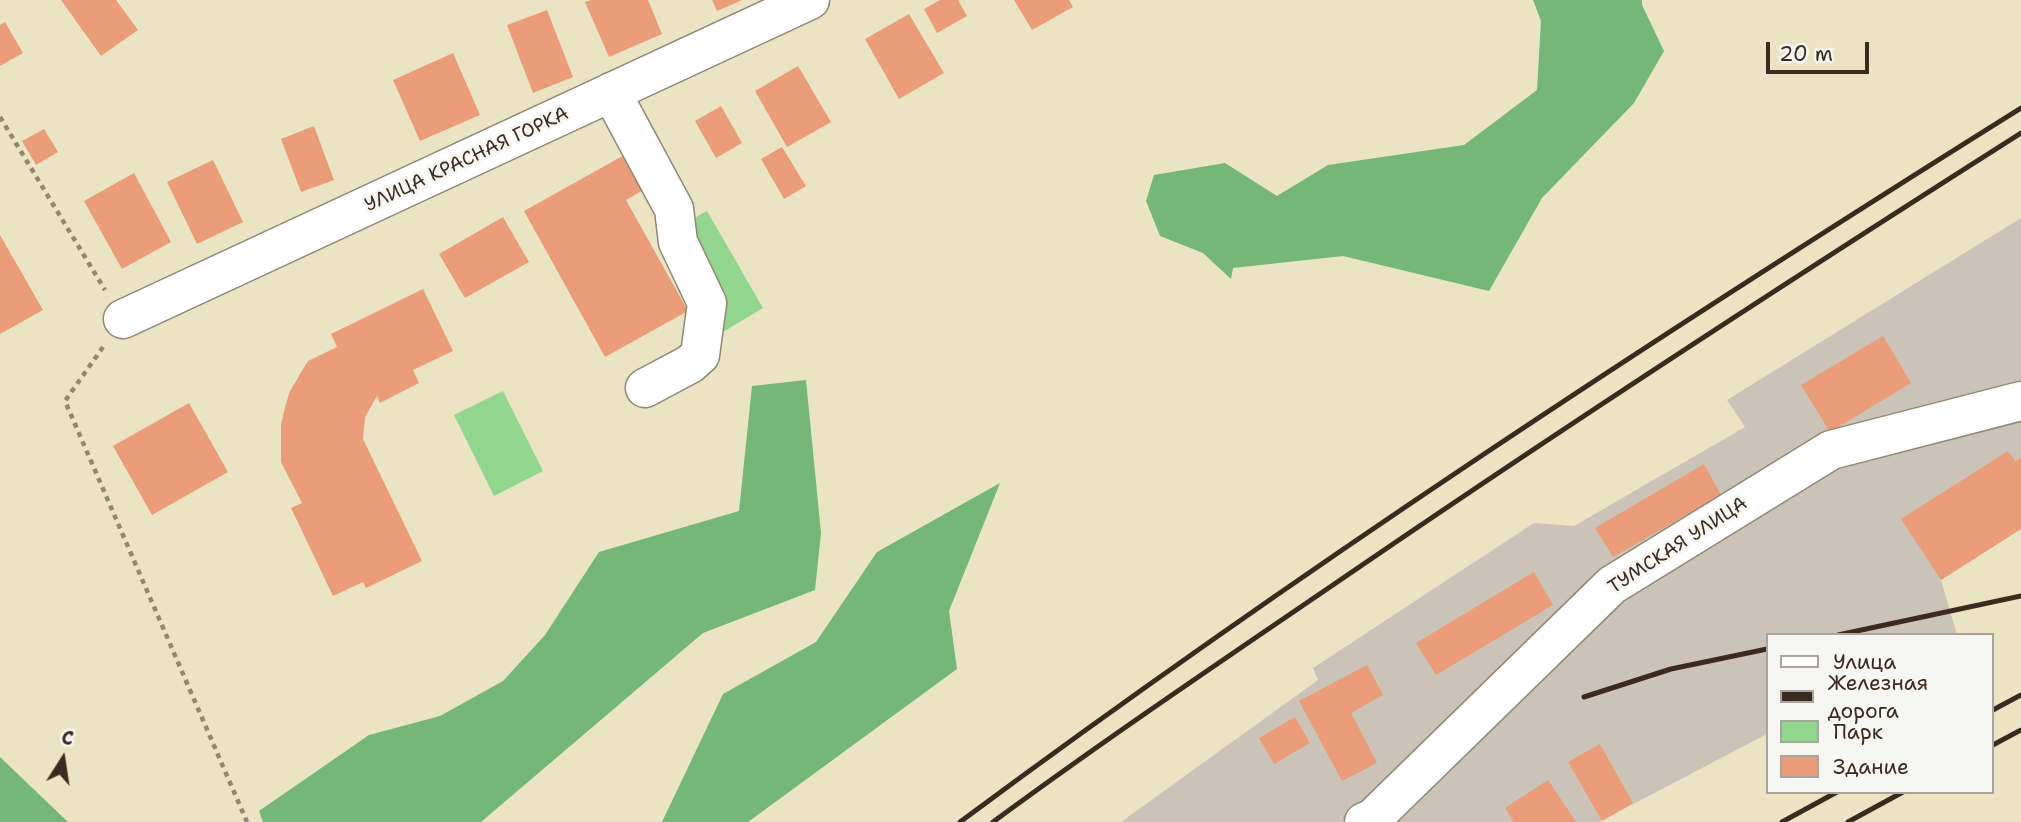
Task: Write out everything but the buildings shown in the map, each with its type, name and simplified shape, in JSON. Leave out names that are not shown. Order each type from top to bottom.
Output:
[{"type":"street","name":"УЛИЦА КРАСНАЯ ГОРКА","points":[[122,319],[810,0]]},
{"type":"street","points":[[611,92],[671,201],[678,242],[707,303],[700,355],[690,364],[646,388]]},
{"type":"street","name":"ТУМСКАЯ УЛИЦА","points":[[1364,822],[1372,819],[1612,585],[1831,450],[2021,401]]},
{"type":"path","points":[[0,117],[122,319],[65,401],[247,822]]},
{"type":"shaded area","points":[[2021,218],[2021,529],[1941,580],[1956,633],[1766,633],[1766,735],[1599,822],[1121,822],[1318,680],[1313,668],[1534,523],[1574,526],[1745,427],[1727,400]]},
{"type":"green space","points":[[1533,0],[1642,0],[1664,51],[1634,103],[1542,198],[1489,291],[1343,256],[1233,268],[1231,279],[1203,253],[1160,236],[1146,201],[1154,175],[1225,163],[1277,196],[1328,165],[1464,145],[1537,90],[1541,21]]},
{"type":"green space","points":[[707,211],[763,308],[718,335],[684,224]]},
{"type":"green space","points":[[806,380],[821,533],[815,590],[703,633],[481,822],[263,822],[259,811],[369,735],[440,716],[503,681],[545,635],[599,552],[739,511],[752,386]]},
{"type":"green space","points":[[503,391],[543,471],[494,496],[454,415]]},
{"type":"green space","points":[[1000,483],[949,611],[957,669],[748,822],[662,822],[723,694],[816,642],[877,552]]},
{"type":"green space","points":[[0,757],[68,822],[0,822]]},
{"type":"railway","points":[[960,822],[1219,635],[1483,454],[1751,279],[2021,108]]},
{"type":"railway","points":[[993,822],[1160,703],[1501,471],[2021,133]]},
{"type":"railway","points":[[1847,633],[2021,596]]},
{"type":"railway","points":[[1584,697],[1671,669],[1766,649]]},
{"type":"railway","points":[[1993,710],[2021,695]]},
{"type":"railway","points":[[1993,745],[2021,730]]},
{"type":"railway","points":[[1782,822],[1833,794]]},
{"type":"railway","points":[[1848,822],[1899,794]]}]
